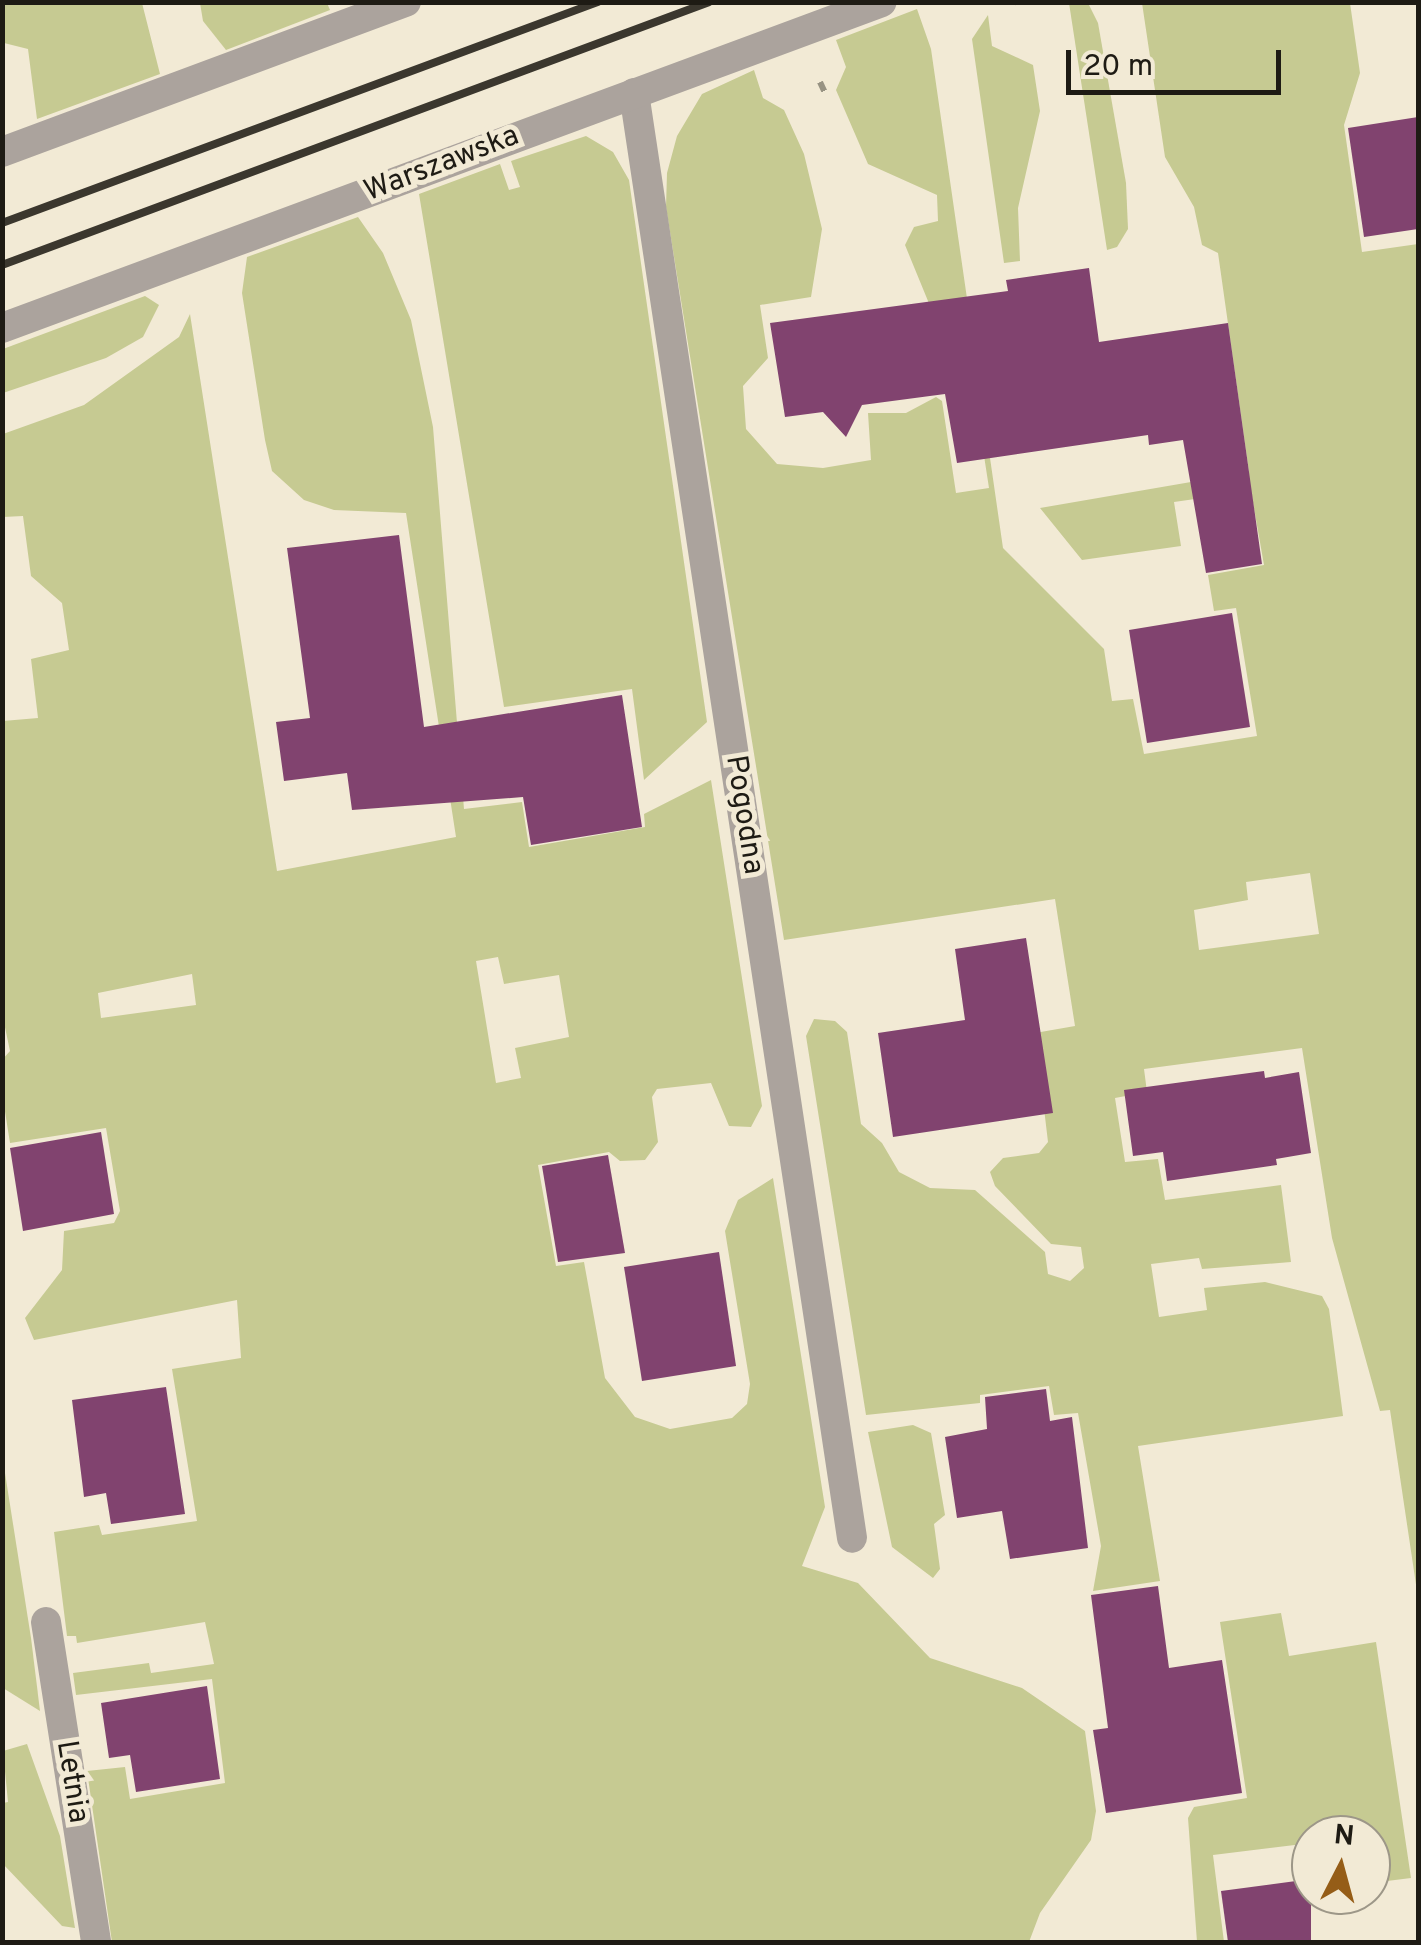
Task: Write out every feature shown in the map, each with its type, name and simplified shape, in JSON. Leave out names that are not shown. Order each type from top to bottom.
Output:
[{"type":"street","points":[[2,152],[406,2]]},
{"type":"street","name":"Warszawska","points":[[2,328],[882,2]]},
{"type":"street","name":"Pogodna","points":[[634,93],[852,1538]]},
{"type":"street","name":"Letnia","points":[[46,1622],[96,1942]]},
{"type":"green space","points":[[2,3],[142,3],[160,74],[37,119],[28,49],[4,43]]},
{"type":"green space","points":[[200,3],[327,3],[330,10],[226,50],[203,21]]},
{"type":"green space","points":[[1069,3],[1088,3],[1098,23],[1126,183],[1128,229],[1117,247],[1107,250]]},
{"type":"green space","points":[[1142,3],[1350,3],[1360,73],[1344,125],[1362,252],[1418,244],[1418,1598],[1390,1410],[1380,1411],[1332,1238],[1302,1048],[1144,1069],[1147,1092],[1115,1098],[1125,1162],[1158,1159],[1165,1200],[1281,1185],[1291,1262],[1202,1269],[1199,1258],[1151,1264],[1159,1317],[1207,1310],[1204,1288],[1265,1282],[1322,1296],[1329,1309],[1343,1416],[1138,1446],[1160,1581],[1093,1591],[1101,1546],[1078,1413],[1054,1415],[1049,1386],[980,1395],[980,1403],[866,1415],[806,1036],[814,1019],[835,1021],[847,1032],[861,1124],[882,1143],[899,1172],[930,1188],[975,1190],[1045,1252],[1048,1274],[1070,1281],[1084,1268],[1081,1247],[1051,1244],[995,1186],[990,1172],[1003,1158],[1039,1153],[1048,1142],[1035,1033],[1075,1026],[1055,899],[784,940],[666,207],[667,173],[677,136],[702,94],[754,70],[763,98],[784,110],[804,154],[822,229],[811,297],[760,305],[768,358],[743,386],[746,429],[777,464],[823,468],[871,460],[868,413],[906,413],[936,397],[942,401],[956,493],[989,488],[980,430],[944,381],[928,301],[905,245],[914,227],[938,221],[937,195],[868,164],[836,90],[846,67],[836,40],[917,9],[931,49],[1003,548],[1104,649],[1112,701],[1133,699],[1144,754],[1257,736],[1236,608],[1214,611],[1208,575],[1264,565],[1251,491],[1174,502],[1181,546],[1082,560],[1040,508],[1249,472],[1218,253],[1202,245],[1194,207],[1165,157]],"holes":[[[1310,873],[1319,934],[1199,950],[1194,910],[1248,900],[1246,882]]]},
{"type":"green space","points":[[988,15],[992,46],[1033,65],[1040,111],[1018,208],[1020,261],[1004,263],[972,39]]},
{"type":"green space","points":[[586,136],[613,152],[629,180],[707,722],[644,780],[632,689],[504,707],[419,194],[500,164],[509,190],[520,187],[511,161]]},
{"type":"green space","points":[[358,217],[383,253],[411,320],[433,427],[464,809],[522,802],[529,847],[645,827],[644,814],[711,780],[762,1106],[751,1127],[729,1126],[711,1083],[657,1089],[652,1097],[658,1142],[645,1160],[620,1161],[609,1152],[538,1165],[556,1266],[584,1262],[605,1378],[635,1417],[670,1429],[732,1418],[747,1404],[750,1384],[725,1231],[738,1200],[773,1178],[825,1507],[802,1566],[858,1583],[930,1658],[1022,1688],[1085,1731],[1096,1811],[1091,1840],[1040,1913],[1029,1942],[112,1942],[87,1771],[125,1767],[130,1799],[225,1783],[212,1679],[76,1695],[73,1673],[149,1663],[151,1673],[214,1664],[205,1622],[77,1643],[76,1636],[67,1636],[54,1532],[99,1525],[102,1535],[197,1521],[172,1369],[241,1358],[237,1300],[34,1340],[25,1318],[62,1270],[64,1231],[114,1223],[120,1211],[106,1128],[10,1143],[3,1099],[2,1060],[10,1051],[2,1013],[3,721],[38,718],[31,659],[69,650],[62,603],[31,576],[23,516],[3,517],[3,434],[84,405],[179,337],[190,314],[277,871],[456,837],[406,513],[334,510],[304,500],[272,471],[242,293],[247,257]],"holes":[[[498,957],[504,984],[559,975],[569,1037],[515,1048],[521,1078],[496,1083],[476,961]],[[192,974],[196,1005],[101,1018],[98,993]]]},
{"type":"green space","points":[[145,296],[159,305],[143,337],[106,358],[3,393],[3,349]]},
{"type":"green space","points":[[913,1425],[931,1433],[945,1515],[934,1524],[940,1569],[933,1578],[892,1547],[868,1432]]},
{"type":"green space","points":[[2,1454],[31,1638],[40,1711],[3,1688]]},
{"type":"green space","points":[[1281,1613],[1289,1656],[1376,1642],[1411,1878],[1391,1880],[1391,1815],[1291,1815],[1291,1845],[1213,1855],[1224,1942],[1197,1942],[1188,1818],[1194,1807],[1247,1798],[1220,1622]]},
{"type":"green space","points":[[27,1744],[60,1836],[75,1928],[62,1926],[3,1864],[3,1803],[8,1802],[3,1751]]},
{"type":"building","points":[[1418,117],[1418,229],[1364,237],[1348,128]]},
{"type":"building","points":[[1089,268],[1099,342],[1228,323],[1262,564],[1206,573],[1183,440],[1149,445],[1148,435],[957,463],[945,394],[862,405],[846,437],[823,412],[785,417],[770,323],[1008,291],[1006,280]]},
{"type":"building","points":[[399,535],[424,727],[622,695],[642,827],[531,845],[523,797],[352,810],[347,773],[284,781],[276,722],[310,718],[287,548]]},
{"type":"building","points":[[1232,613],[1250,727],[1147,743],[1129,630]]},
{"type":"building","points":[[1026,938],[1053,1113],[893,1137],[878,1033],[965,1020],[955,949]]},
{"type":"building","points":[[1264,1071],[1265,1078],[1299,1072],[1311,1153],[1276,1159],[1277,1165],[1167,1181],[1163,1152],[1133,1156],[1124,1090]]},
{"type":"building","points":[[101,1132],[114,1214],[23,1231],[10,1148]]},
{"type":"building","points":[[608,1155],[625,1253],[558,1262],[542,1166]]},
{"type":"building","points":[[719,1252],[736,1366],[642,1381],[624,1267]]},
{"type":"building","points":[[166,1387],[185,1514],[111,1524],[106,1493],[84,1497],[72,1400]]},
{"type":"building","points":[[1046,1389],[1050,1421],[1072,1417],[1088,1548],[1010,1559],[1002,1511],[957,1518],[945,1437],[987,1429],[985,1397]]},
{"type":"building","points":[[1158,1586],[1169,1668],[1222,1660],[1242,1793],[1106,1813],[1093,1730],[1108,1728],[1091,1595]]},
{"type":"building","points":[[207,1686],[220,1779],[136,1792],[130,1755],[109,1758],[101,1703]]},
{"type":"building","points":[[1291,1882],[1291,1915],[1311,1915],[1311,1942],[1228,1942],[1221,1891]]},
{"type":"railway","points":[[2,223],[598,2]]},
{"type":"railway","points":[[2,265],[709,2]]}]
